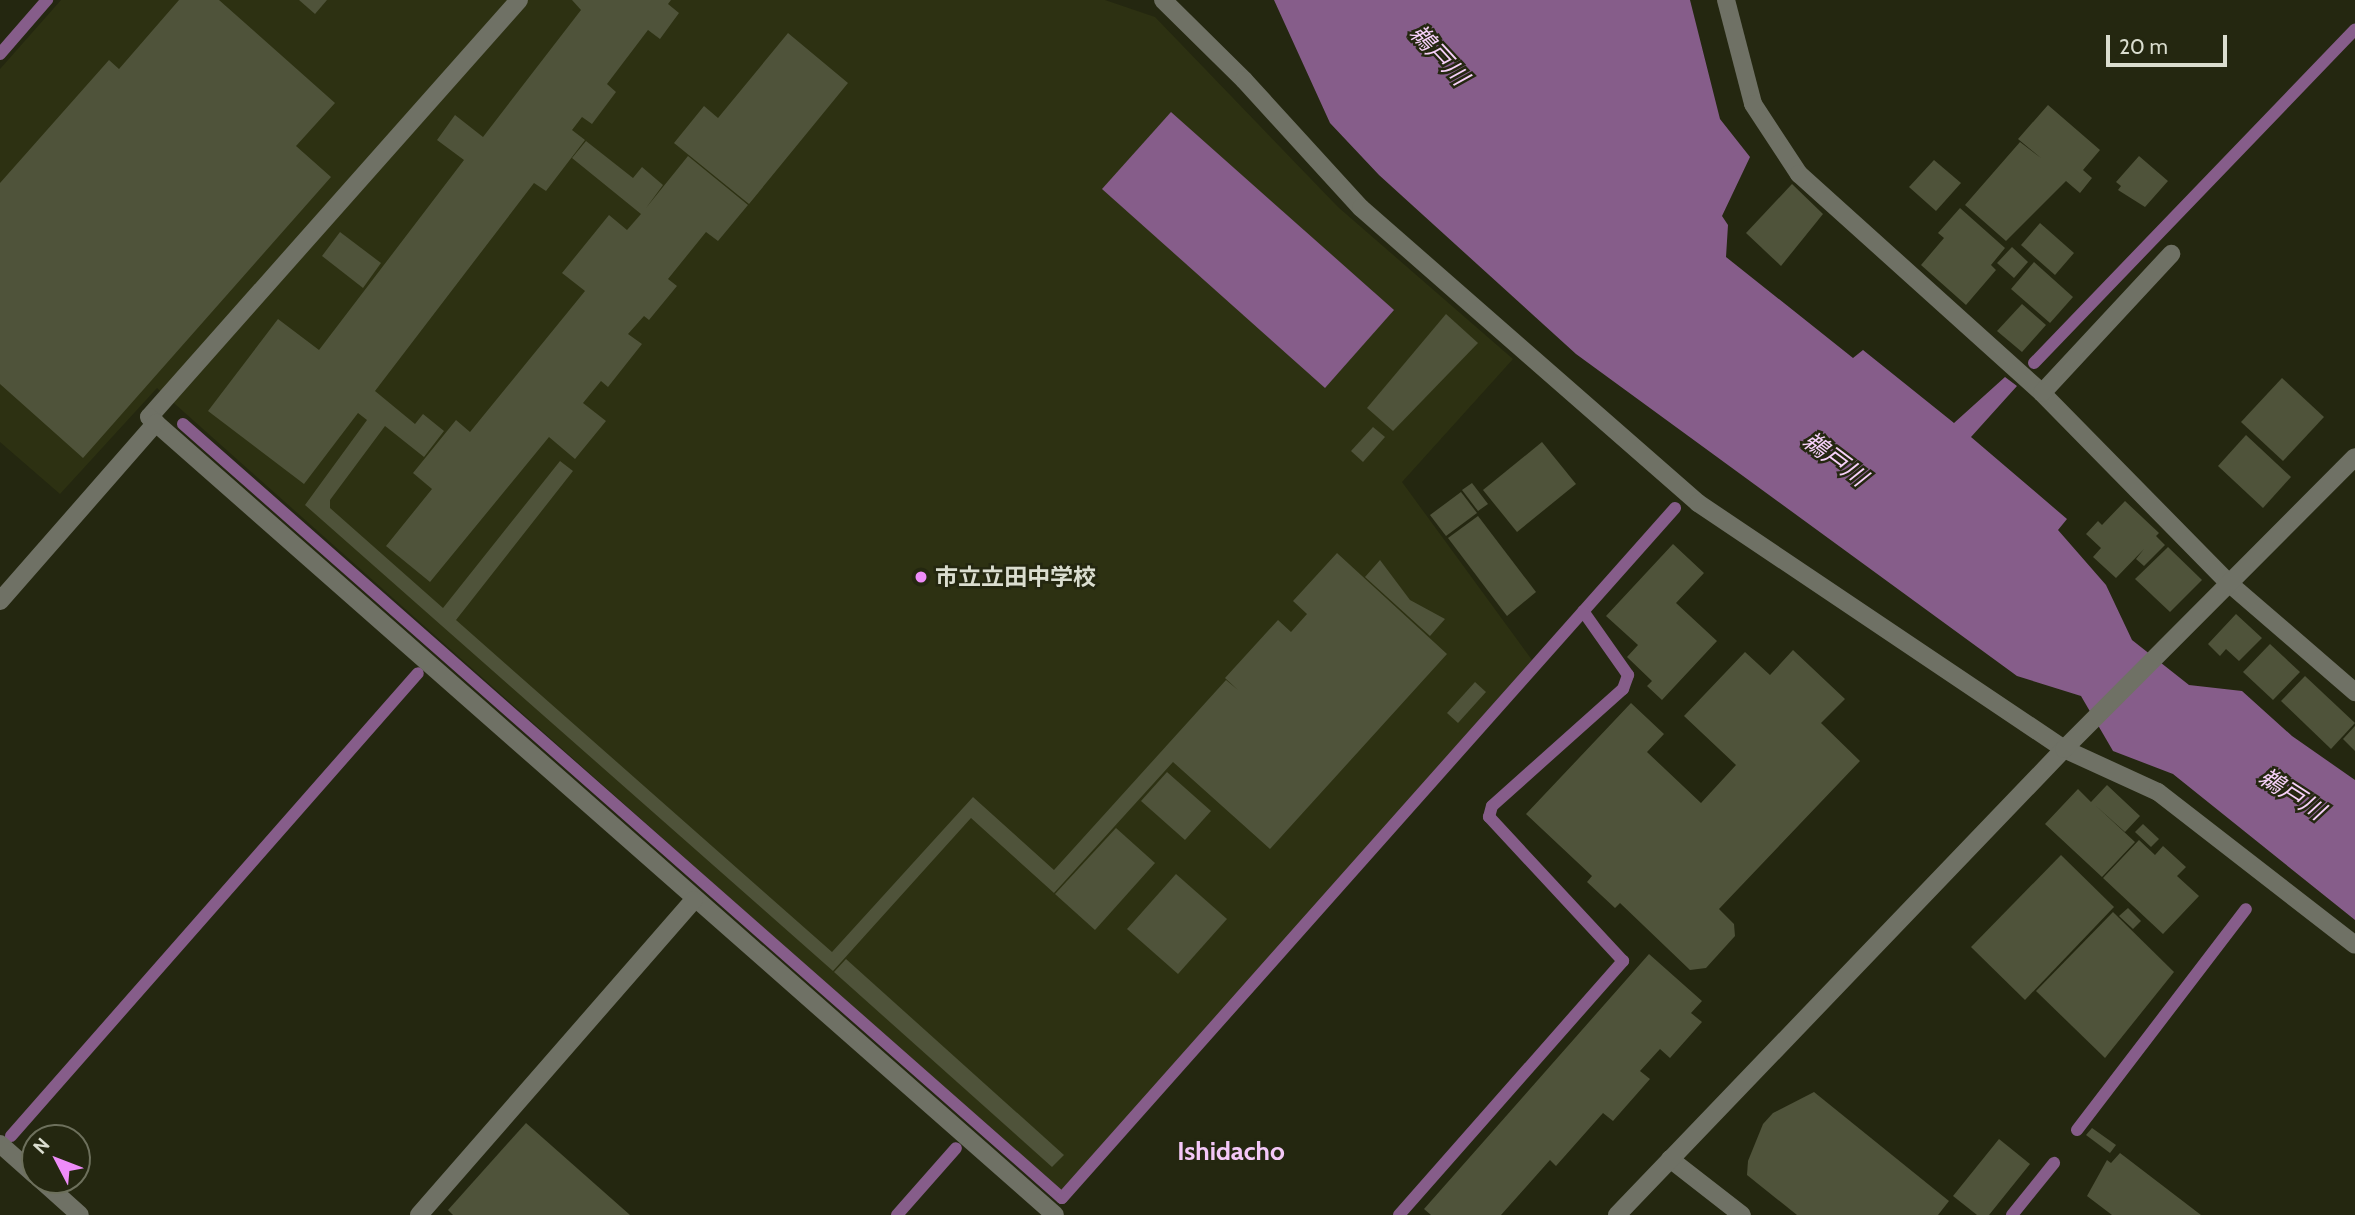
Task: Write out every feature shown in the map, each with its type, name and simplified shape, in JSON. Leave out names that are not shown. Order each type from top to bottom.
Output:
[{"type":"street","points":[[519,0],[149,417],[694,900],[1055,1215]]},
{"type":"street","points":[[1163,0],[1244,80],[1360,208],[1698,503],[2064,749],[2158,792],[2355,945]]},
{"type":"street","points":[[1726,0],[1753,104],[1799,174],[2042,393],[2231,585],[2355,692]]},
{"type":"street","points":[[2042,393],[2171,254]]},
{"type":"street","points":[[0,601],[156,423]]},
{"type":"street","points":[[1617,1215],[2064,749],[2231,585],[2355,457]]},
{"type":"street","points":[[419,1215],[694,900]]},
{"type":"street","points":[[0,1144],[21,1163]]},
{"type":"street","points":[[1670,1159],[1742,1215]]},
{"type":"street","points":[[57,1194],[80,1215]]},
{"type":"shaded area","name":"市立立田中学校","points":[[61,0],[1105,0],[1155,17],[1338,207],[1513,359],[1402,482],[1532,660],[1061,1193],[157,388],[60,494],[0,442],[0,69]]},
{"type":"water","name":"鵜戸川","points":[[1274,0],[1690,0],[1720,119],[1750,157],[1722,216],[1728,225],[1726,257],[1853,358],[1863,350],[1954,423],[2005,377],[2017,386],[1971,437],[2067,519],[2058,530],[2106,585],[2132,640],[2189,685],[2242,691],[2292,736],[2355,780],[2355,920],[2173,774],[2113,751],[2081,696],[2017,676],[1576,354],[1379,175],[1330,123]]},
{"type":"water","points":[[1171,112],[1394,310],[1325,388],[1102,189]]},
{"type":"building","points":[[179,0],[219,0],[335,103],[296,146],[331,177],[83,458],[0,384],[0,183],[109,60],[119,69]]},
{"type":"building","points":[[299,0],[327,0],[315,14]]},
{"type":"building","points":[[572,0],[671,0],[668,4],[679,13],[660,39],[648,30],[607,84],[616,92],[592,124],[582,117],[572,130],[585,140],[546,191],[534,183],[375,391],[415,424],[423,414],[444,431],[424,457],[385,426],[330,500],[330,508],[443,608],[560,461],[573,471],[456,620],[832,952],[973,797],[1054,870],[1226,680],[1238,690],[1225,678],[1278,620],[1291,632],[1307,614],[1293,601],[1337,553],[1447,654],[1270,849],[1173,762],[1054,893],[971,818],[833,971],[305,505],[367,420],[358,413],[304,484],[208,411],[278,319],[319,350],[464,160],[437,140],[455,115],[483,137],[581,10]]},
{"type":"building","points":[[788,33],[848,83],[749,204],[674,143],[704,106],[718,118]]},
{"type":"building","points":[[2048,105],[2100,150],[2083,170],[2092,178],[2080,193],[2066,181],[2006,241],[1965,205],[2020,142],[2041,158],[2018,139]]},
{"type":"building","points":[[586,141],[633,178],[642,167],[663,185],[646,208],[688,156],[748,205],[718,241],[706,232],[668,279],[677,286],[649,320],[644,316],[628,334],[642,344],[608,387],[601,381],[583,403],[606,421],[575,459],[549,437],[430,582],[386,546],[432,489],[413,473],[456,420],[470,432],[585,291],[562,273],[609,215],[627,230],[641,214],[572,158]]},
{"type":"building","points":[[2139,156],[2168,181],[2145,207],[2118,190],[2121,186],[2116,182]]},
{"type":"building","points":[[1934,160],[1961,183],[1936,211],[1909,187]]},
{"type":"building","points":[[1792,184],[1823,214],[1781,266],[1746,233]]},
{"type":"building","points":[[1960,208],[2005,248],[1991,265],[1996,270],[1966,305],[1921,265],[1944,238],[1938,233]]},
{"type":"building","points":[[2040,223],[2074,253],[2055,275],[2021,245]]},
{"type":"building","points":[[340,232],[381,263],[363,288],[322,256]]},
{"type":"building","points":[[2012,247],[2028,262],[2014,278],[1997,263]]},
{"type":"building","points":[[2034,262],[2073,297],[2050,323],[2011,289]]},
{"type":"building","points":[[2022,304],[2046,325],[2022,352],[1997,331]]},
{"type":"building","points":[[1446,314],[1478,343],[1393,431],[1367,408]]},
{"type":"building","points":[[2282,378],[2324,417],[2283,461],[2241,422]]},
{"type":"building","points":[[1373,427],[1385,437],[1363,462],[1351,451]]},
{"type":"building","points":[[2246,435],[2291,477],[2263,508],[2218,466]]},
{"type":"building","points":[[1542,442],[1576,484],[1517,532],[1483,490]]},
{"type":"building","points":[[1472,483],[1488,504],[1478,511],[1462,490]]},
{"type":"building","points":[[1461,492],[1477,513],[1446,536],[1430,515]]},
{"type":"building","points":[[2125,501],[2159,533],[2156,536],[2165,545],[2144,566],[2136,559],[2144,549],[2116,578],[2093,557],[2101,548],[2086,534],[2098,521],[2102,525]]},
{"type":"building","points":[[1478,516],[1536,592],[1507,616],[1448,538]]},
{"type":"building","points":[[1673,544],[1704,573],[1676,603],[1717,641],[1662,700],[1647,686],[1652,681],[1627,657],[1638,645],[1606,616]]},
{"type":"building","points":[[2168,547],[2202,580],[2170,612],[2135,579]]},
{"type":"building","points":[[1380,560],[1410,600],[1445,619],[1430,636],[1365,577]]},
{"type":"building","points":[[2236,614],[2262,638],[2239,661],[2226,649],[2220,656],[2208,644]]},
{"type":"building","points":[[2270,644],[2300,672],[2273,700],[2243,672]]},
{"type":"building","points":[[1793,650],[1845,699],[1821,723],[1860,761],[1719,909],[1734,924],[1735,936],[1706,968],[1690,970],[1620,903],[1615,908],[1587,882],[1592,876],[1526,814],[1631,703],[1664,734],[1647,752],[1701,803],[1736,765],[1684,716],[1745,652],[1770,675]]},
{"type":"building","points":[[2305,676],[2355,723],[2331,749],[2281,701]]},
{"type":"building","points":[[1475,682],[1486,692],[1458,723],[1447,713]]},
{"type":"building","points":[[2355,726],[2355,751],[2343,739]]},
{"type":"building","points":[[1167,772],[1211,811],[1185,840],[1141,801]]},
{"type":"building","points":[[2107,785],[2140,816],[2125,832],[2095,805],[2135,842],[2102,877],[2045,824],[2078,789],[2091,802]]},
{"type":"building","points":[[2143,824],[2159,839],[2151,847],[2135,832]]},
{"type":"building","points":[[1116,828],[1155,863],[1095,930],[1055,894]]},
{"type":"building","points":[[2139,840],[2155,855],[2163,846],[2186,867],[2177,876],[2199,896],[2163,934],[2103,878]]},
{"type":"building","points":[[2061,855],[2114,907],[2025,1000],[1971,947]]},
{"type":"building","points":[[1176,874],[1227,919],[1178,974],[1127,929]]},
{"type":"building","points":[[2128,908],[2141,921],[2133,929],[2119,916]]},
{"type":"building","points":[[2113,912],[2174,972],[2105,1058],[2036,991]]},
{"type":"building","points":[[1649,954],[1702,1001],[1691,1013],[1702,1022],[1670,1058],[1660,1049],[1640,1071],[1650,1079],[1613,1121],[1603,1113],[1556,1166],[1550,1160],[1501,1215],[1431,1215],[1424,1209]]},
{"type":"building","points":[[846,959],[1064,1155],[1052,1167],[834,972]]},
{"type":"building","points":[[1814,1092],[1949,1201],[1938,1215],[1797,1215],[1747,1175],[1748,1161],[1763,1124],[1773,1113]]},
{"type":"building","points":[[526,1123],[630,1215],[453,1215],[448,1210]]},
{"type":"building","points":[[2092,1128],[2116,1145],[2110,1153],[2086,1135]]},
{"type":"building","points":[[1999,1139],[2030,1164],[1989,1215],[1977,1215],[1953,1196]]},
{"type":"building","points":[[2120,1153],[2201,1215],[2112,1215],[2087,1196],[2107,1160],[2111,1163]]},
{"type":"waterway","points":[[0,54],[47,0]]},
{"type":"waterway","points":[[2034,363],[2355,29]]},
{"type":"waterway","points":[[183,424],[1062,1198],[1675,508]]},
{"type":"waterway","points":[[1399,1215],[1623,961],[1489,817],[1492,806],[1623,689],[1628,675],[1583,611]]},
{"type":"waterway","points":[[11,1136],[418,673]]},
{"type":"waterway","points":[[2077,1130],[2246,909]]},
{"type":"waterway","points":[[897,1215],[956,1148]]},
{"type":"waterway","points":[[2012,1215],[2054,1163]]},
{"type":"place","name":"市立立田中学校","points":[[921,577]]},
{"type":"district","name":"Ishidacho","points":[[1231,1152]]}]
